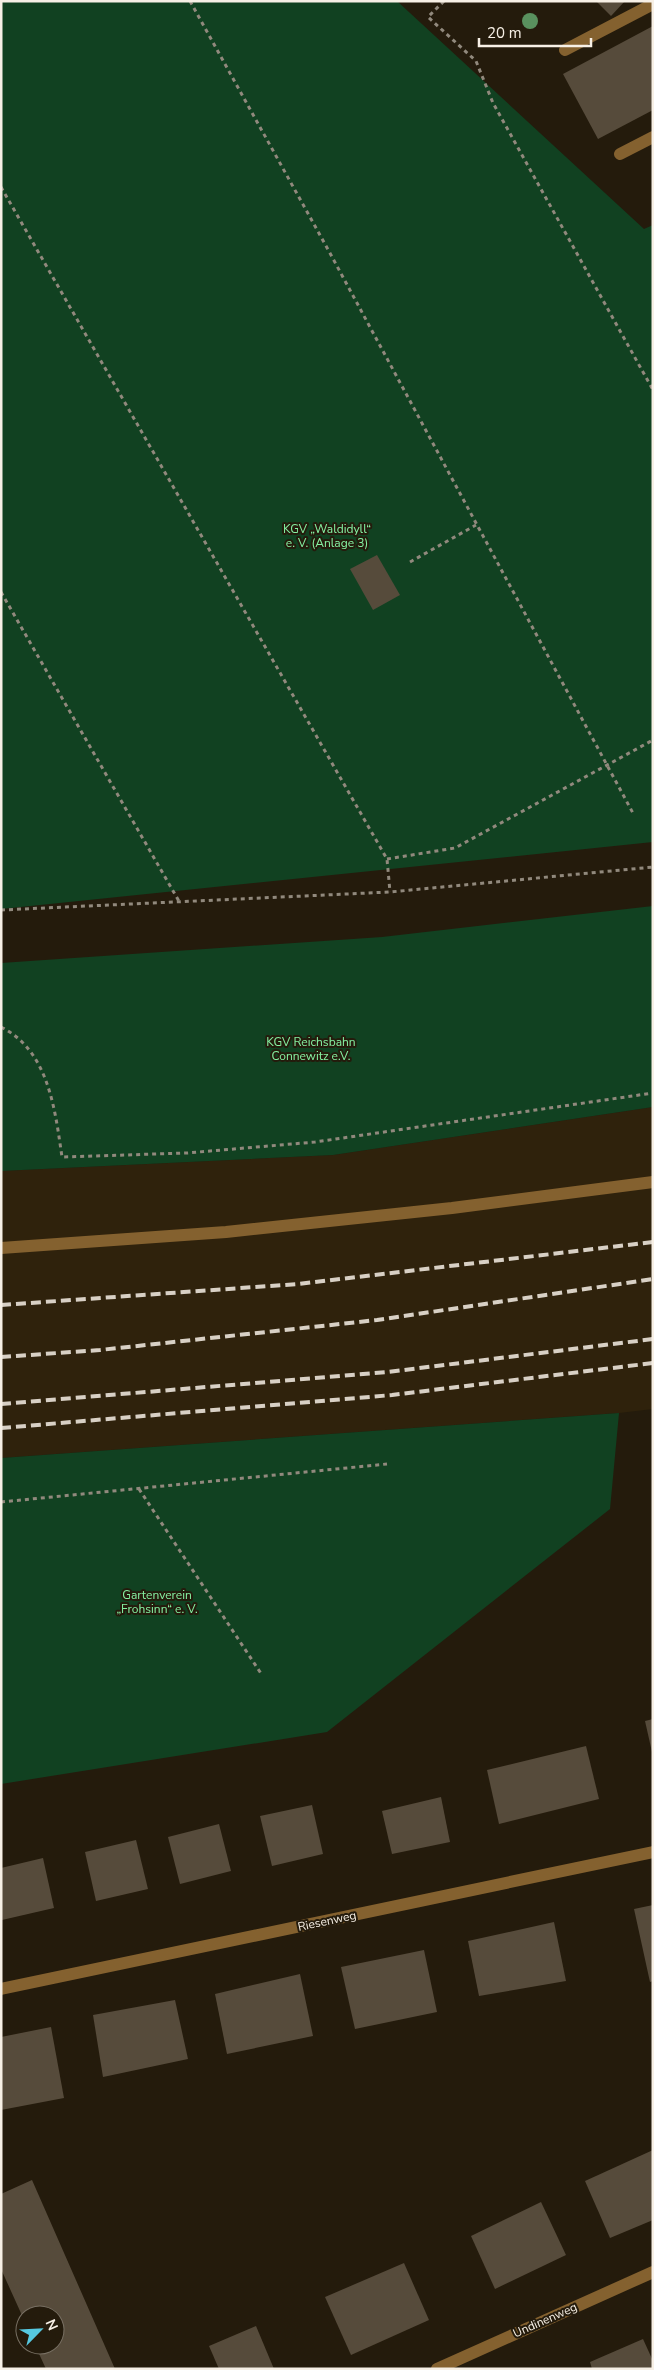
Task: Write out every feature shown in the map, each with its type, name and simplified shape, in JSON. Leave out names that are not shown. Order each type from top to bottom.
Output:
[{"type":"street","points":[[564,50],[653,4]]},
{"type":"street","points":[[620,154],[653,137]]},
{"type":"street","points":[[1,1248],[226,1232],[452,1208],[653,1182]]},
{"type":"street","name":"Riesenweg","points":[[1,1988],[653,1852]]},
{"type":"street","name":"Undinenweg","points":[[437,2369],[653,2272]]},
{"type":"path","points":[[190,1],[331,255],[605,765],[634,815]]},
{"type":"path","points":[[444,1],[428,17],[476,61],[493,103],[653,390]]},
{"type":"path","points":[[1,187],[387,859],[390,892]]},
{"type":"path","points":[[410,562],[476,525]]},
{"type":"path","points":[[1,592],[180,903]]},
{"type":"path","points":[[387,859],[455,848],[653,740]]},
{"type":"path","points":[[1,910],[390,892],[653,867]]},
{"type":"path","points":[[1,1027],[12,1033],[38,1061],[53,1104],[62,1157],[187,1153],[315,1142],[653,1093]]},
{"type":"path","points":[[1,1502],[387,1464]]},
{"type":"path","points":[[139,1489],[262,1675]]},
{"type":"shaded area","points":[[653,1107],[653,1409],[1,1458],[1,1171],[333,1155]]},
{"type":"green space","name":"KGV „Waldidyll“ e. V. (Anlage 3)","points":[[1,1],[397,1],[644,229],[653,225],[653,842],[1,909]]},
{"type":"green space","name":"KGV Reichsbahn Connewitz e.V.","points":[[653,906],[653,1107],[333,1155],[1,1171],[1,963],[382,937]]},
{"type":"green space","name":"Gartenverein „Frohsinn“ e. V.","points":[[619,1413],[610,1509],[327,1732],[1,1784],[1,1458]]},
{"type":"building","points":[[596,1],[625,1],[611,16]]},
{"type":"building","points":[[653,26],[653,110],[598,139],[563,74]]},
{"type":"building","points":[[377,555],[400,595],[373,610],[350,569]]},
{"type":"building","points":[[653,1719],[653,1752],[652,1752],[645,1721]]},
{"type":"building","points":[[586,1746],[599,1799],[499,1824],[487,1770]]},
{"type":"building","points":[[441,1797],[450,1842],[392,1854],[382,1811]]},
{"type":"building","points":[[312,1805],[323,1854],[272,1866],[260,1816]]},
{"type":"building","points":[[219,1824],[231,1871],[180,1884],[168,1837]]},
{"type":"building","points":[[136,1840],[148,1889],[96,1901],[85,1852]]},
{"type":"building","points":[[43,1858],[54,1908],[2,1920],[1,1868]]},
{"type":"building","points":[[653,1905],[653,1981],[650,1982],[634,1909]]},
{"type":"building","points":[[554,1922],[566,1981],[479,1996],[468,1941]]},
{"type":"building","points":[[424,1950],[437,2012],[355,2029],[341,1967]]},
{"type":"building","points":[[300,1974],[313,2036],[227,2054],[215,1994]]},
{"type":"building","points":[[175,2000],[188,2059],[103,2077],[93,2015]]},
{"type":"building","points":[[51,2027],[64,2098],[1,2110],[1,2037]]},
{"type":"building","points":[[653,2150],[653,2220],[610,2238],[585,2181]]},
{"type":"building","points":[[32,2180],[115,2369],[46,2369],[40,2355],[65,2355],[65,2305],[17,2305],[1,2269],[1,2194]]},
{"type":"building","points":[[541,2202],[566,2255],[495,2289],[471,2236]]},
{"type":"building","points":[[404,2263],[429,2320],[351,2355],[325,2297]]},
{"type":"building","points":[[256,2326],[274,2369],[219,2369],[209,2346]]},
{"type":"building","points":[[643,2339],[653,2361],[653,2369],[592,2369],[590,2362]]},
{"type":"railway","points":[[1,1305],[298,1284],[653,1242]]},
{"type":"railway","points":[[1,1357],[100,1350],[377,1320],[653,1279]]},
{"type":"railway","points":[[1,1404],[388,1372],[653,1339]]},
{"type":"railway","points":[[1,1428],[392,1395],[653,1363]]}]
